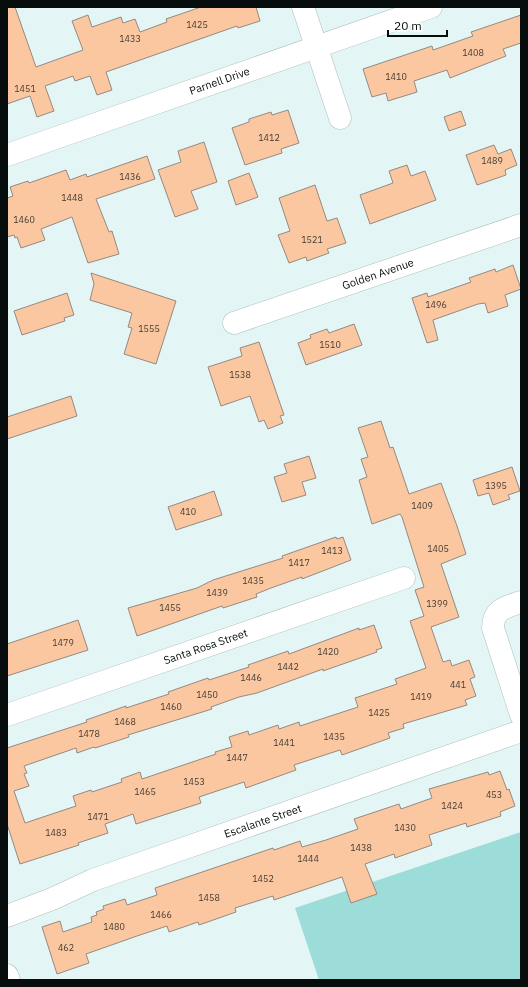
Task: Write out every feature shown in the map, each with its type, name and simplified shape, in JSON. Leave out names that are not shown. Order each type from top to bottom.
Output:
[{"type":"street","points":[[303,7],[340,118]]},
{"type":"street","name":"Parnell Drive","points":[[7,155],[431,7]]},
{"type":"street","name":"Golden Avenue","points":[[234,323],[521,225]]},
{"type":"street","name":"Santa Rosa Street","points":[[7,715],[404,578]]},
{"type":"street","points":[[521,602],[503,607],[493,617],[494,633],[521,715]]},
{"type":"street","name":"Escalante Street","points":[[7,916],[52,900],[93,880],[521,731]]},
{"type":"street","points":[[7,975],[9,980]]},
{"type":"shaded area","points":[[521,832],[521,980],[319,980],[295,908]]},
{"type":"building","points":[[7,7],[15,7],[36,67],[83,50],[72,21],[88,15],[92,27],[121,17],[123,23],[135,19],[140,32],[167,22],[166,19],[201,7],[256,7],[260,21],[238,28],[237,26],[106,72],[112,90],[97,95],[90,76],[75,81],[73,76],[45,86],[54,111],[37,117],[30,96],[7,104]]},
{"type":"building","points":[[521,15],[521,43],[503,49],[506,56],[450,78],[447,70],[414,81],[417,92],[388,101],[386,93],[372,97],[363,69],[432,46],[433,50],[473,36],[471,32]]},
{"type":"building","points":[[288,110],[299,143],[281,149],[282,153],[245,165],[232,128],[249,122],[249,119],[271,112],[272,115]]},
{"type":"building","points":[[461,111],[466,125],[449,131],[444,117]]},
{"type":"building","points":[[204,142],[217,182],[191,191],[198,209],[175,217],[158,170],[181,162],[178,151]]},
{"type":"building","points":[[494,145],[498,154],[511,149],[517,165],[505,170],[506,175],[477,185],[466,155]]},
{"type":"building","points":[[147,156],[155,179],[96,199],[109,232],[112,231],[119,254],[88,263],[72,217],[41,229],[45,240],[21,248],[17,237],[15,238],[14,235],[7,237],[7,198],[13,196],[10,187],[28,181],[29,183],[66,170],[70,180],[86,174],[87,177]]},
{"type":"building","points":[[407,165],[411,176],[425,171],[436,200],[370,224],[360,195],[393,183],[389,171]]},
{"type":"building","points":[[249,173],[258,197],[236,205],[228,181]]},
{"type":"building","points":[[315,185],[327,221],[337,218],[346,243],[327,249],[329,253],[307,261],[306,257],[289,263],[278,235],[290,231],[279,198]]},
{"type":"building","points":[[513,265],[521,289],[505,295],[508,306],[488,313],[485,303],[478,304],[433,320],[438,340],[427,343],[412,298],[427,293],[428,297],[471,282],[469,278],[495,269],[496,272]]},
{"type":"building","points":[[91,273],[176,301],[156,364],[124,354],[132,328],[128,327],[132,313],[90,300],[94,284]]},
{"type":"building","points":[[67,293],[74,315],[64,318],[65,321],[22,335],[14,311]]},
{"type":"building","points":[[354,324],[362,345],[306,365],[298,343],[311,338],[310,335],[327,329],[329,333]]},
{"type":"building","points":[[259,342],[284,415],[280,416],[283,423],[268,429],[264,420],[259,422],[250,396],[221,406],[208,367],[242,356],[240,348]]},
{"type":"building","points":[[71,396],[77,416],[7,439],[7,417]]},
{"type":"building","points":[[381,421],[390,448],[393,447],[409,494],[441,483],[457,526],[466,554],[441,564],[459,617],[431,627],[443,662],[450,660],[452,666],[469,660],[475,677],[470,679],[476,696],[465,700],[467,705],[403,724],[404,728],[388,733],[390,738],[342,755],[340,750],[294,765],[296,770],[246,788],[244,782],[199,797],[201,803],[136,824],[133,814],[105,824],[108,833],[78,843],[79,845],[20,864],[7,824],[7,748],[87,722],[86,720],[126,706],[126,708],[169,694],[168,692],[208,678],[209,680],[249,667],[248,665],[288,651],[289,654],[359,628],[359,630],[374,625],[382,648],[376,650],[377,652],[323,671],[323,669],[257,693],[239,697],[211,707],[212,709],[128,735],[129,737],[77,753],[76,748],[24,766],[27,773],[24,774],[29,786],[14,791],[25,823],[76,806],[73,796],[91,790],[92,792],[122,782],[121,779],[140,772],[142,779],[216,754],[215,752],[232,747],[229,737],[248,731],[249,735],[278,725],[279,729],[299,722],[300,726],[358,707],[355,698],[397,684],[395,679],[426,668],[410,621],[424,616],[415,590],[424,587],[402,517],[400,514],[372,524],[359,480],[367,477],[361,459],[368,457],[358,428]]},
{"type":"building","points":[[309,456],[316,478],[302,482],[306,495],[282,502],[274,477],[287,473],[284,464]]},
{"type":"building","points":[[512,467],[520,491],[508,495],[510,499],[493,505],[489,493],[478,496],[473,480]]},
{"type":"building","points":[[214,491],[222,515],[176,530],[168,507]]},
{"type":"building","points":[[336,537],[337,539],[343,537],[351,560],[302,579],[302,577],[271,588],[256,594],[257,597],[223,608],[222,606],[137,636],[128,608],[197,588],[213,580],[283,558],[282,556]]},
{"type":"building","points":[[78,620],[88,650],[7,676],[7,644]]},
{"type":"building","points":[[500,771],[515,806],[500,812],[501,816],[467,827],[466,823],[429,835],[432,845],[395,858],[394,854],[365,864],[377,894],[351,903],[342,877],[274,900],[273,896],[235,908],[236,912],[199,925],[198,922],[169,932],[167,926],[137,936],[86,954],[89,963],[57,974],[42,927],[60,921],[63,932],[92,922],[91,917],[97,915],[96,912],[104,909],[103,906],[125,899],[127,905],[157,895],[155,888],[273,848],[274,850],[300,841],[302,847],[326,840],[358,829],[354,819],[399,804],[401,809],[432,798],[429,789],[488,772],[489,775]]}]
